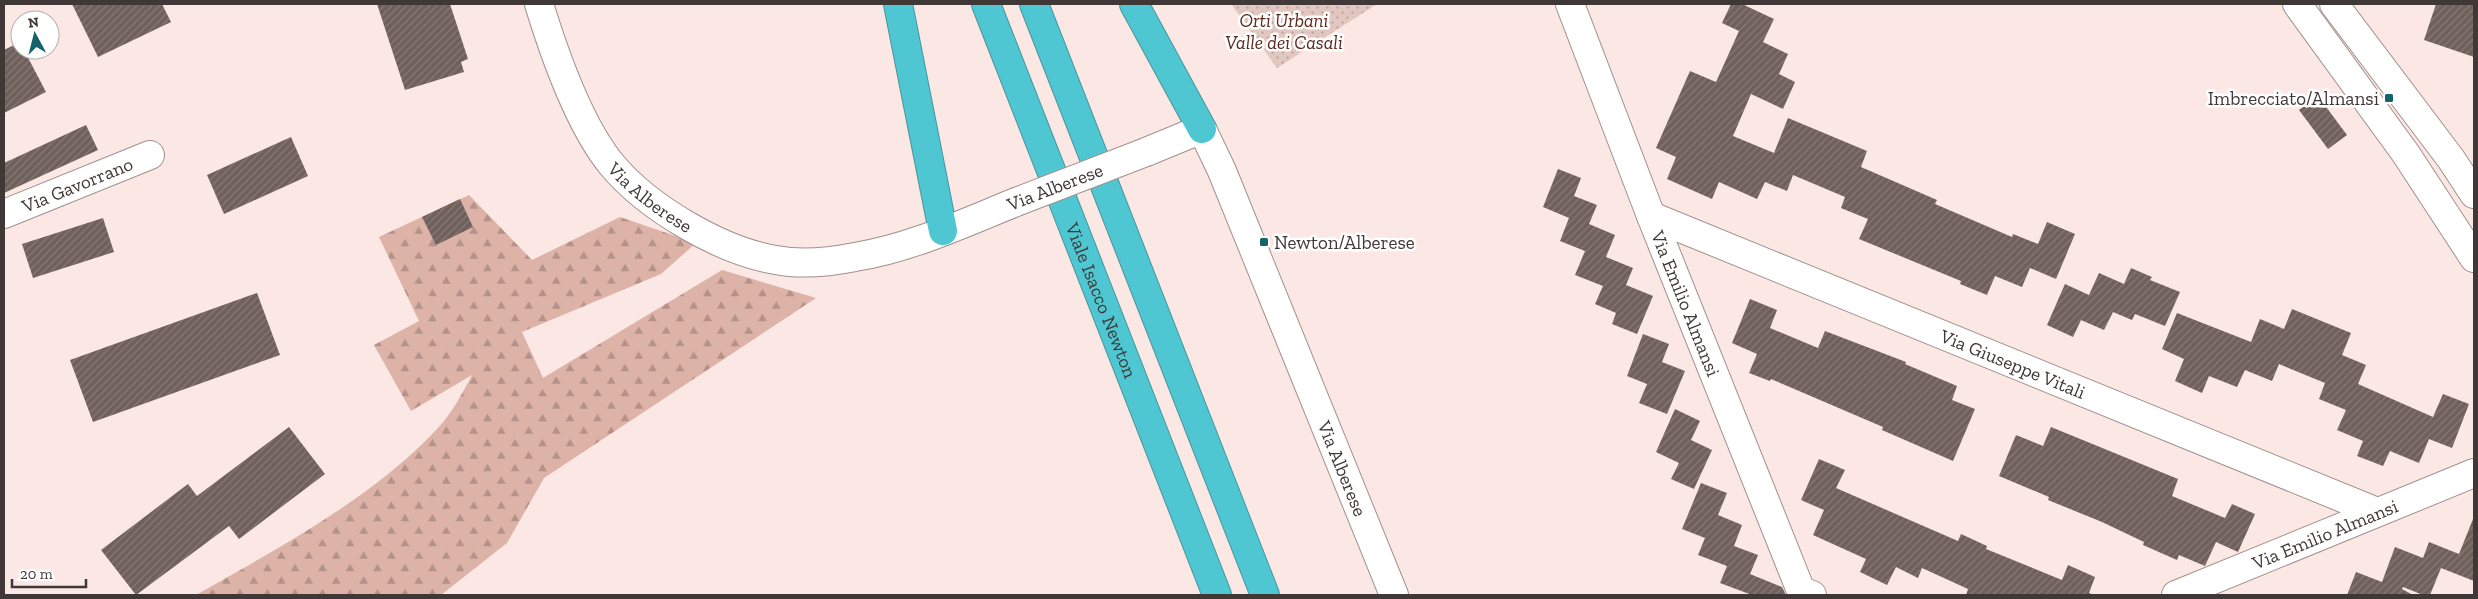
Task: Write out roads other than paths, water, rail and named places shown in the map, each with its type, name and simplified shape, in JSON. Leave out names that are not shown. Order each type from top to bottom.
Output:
[{"type":"highway","points":[[898,4],[943,231]]},
{"type":"highway","name":"Viale Isacco Newton","points":[[986,4],[1217,595]]},
{"type":"highway","points":[[1034,4],[1265,595]]},
{"type":"highway","points":[[1134,4],[1202,129]]},
{"type":"street","name":"Via Alberese","points":[[539,4],[557,59],[572,94],[611,164],[631,185],[680,220],[729,246],[752,255],[788,261],[818,262],[856,257],[900,246],[943,231],[1202,129],[1222,170],[1394,595]]},
{"type":"street","name":"Via Emilio Almansi","points":[[1570,4],[1651,216],[1800,590],[1812,595]]},
{"type":"street","points":[[2297,4],[2406,154],[2474,258]]},
{"type":"street","points":[[2334,4],[2471,182]]},
{"type":"street","name":"Via Gavorrano","points":[[4,214],[150,155]]},
{"type":"street","name":"Via Giuseppe Vitali","points":[[1651,216],[2376,512]]},
{"type":"street","name":"Via Emilio Almansi","points":[[2176,595],[2474,473]]},
{"type":"place","name":"Imbrecciato/Almansi","points":[[2389,98]]},
{"type":"place","name":"Newton/Alberese","points":[[1264,242]]},
{"type":"park label","name":"Orti Urbani Valle dei Casali","points":[[1284,31]]}]
